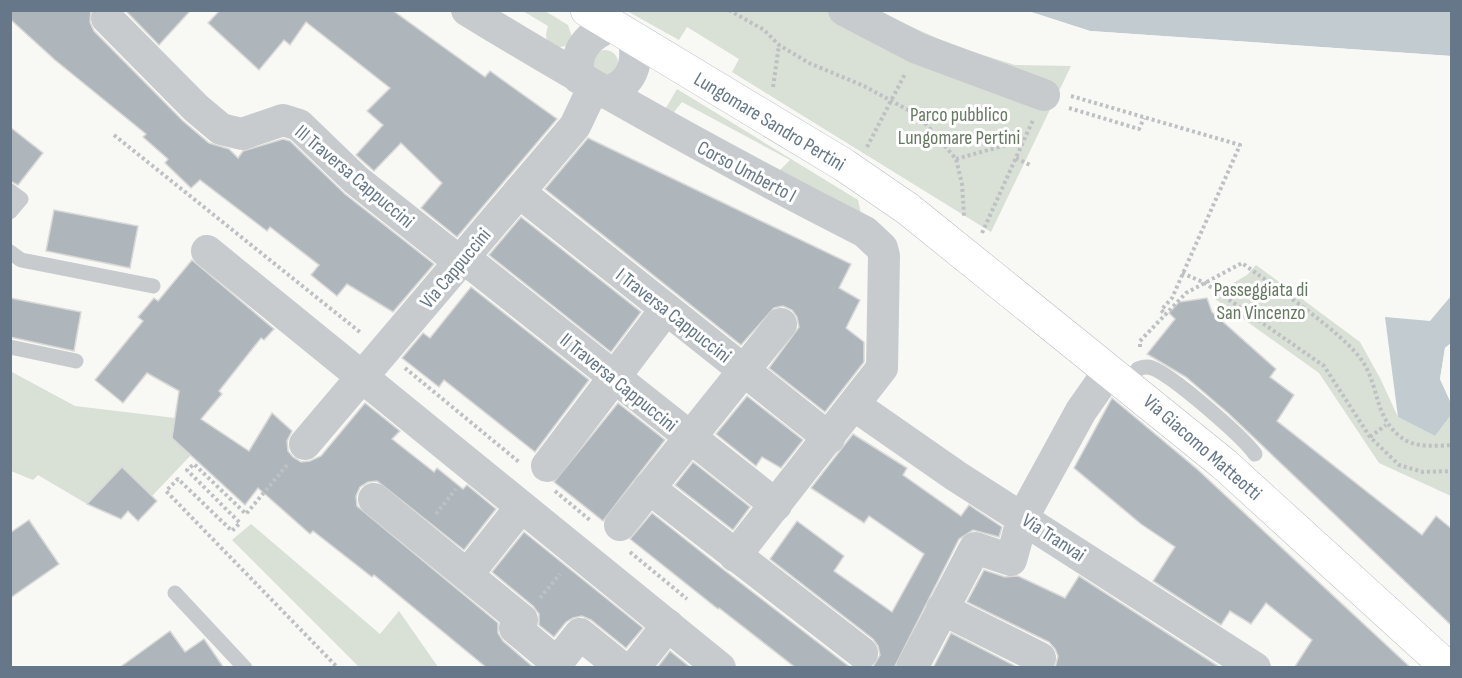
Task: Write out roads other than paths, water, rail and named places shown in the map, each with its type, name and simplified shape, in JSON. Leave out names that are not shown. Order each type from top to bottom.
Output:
[{"type":"street","name":"Corso Umberto I","points":[[467,10],[593,86],[741,169],[874,238],[884,256],[882,368],[735,556]]},
{"type":"street","points":[[844,10],[917,48],[1052,100]]},
{"type":"street","name":"III Traversa Cappuccini","points":[[107,18],[196,108],[222,129],[242,134],[283,120],[299,125],[356,180],[462,260]]},
{"type":"street","points":[[611,25],[637,57],[630,75],[620,87],[593,86],[576,64],[582,49],[595,33],[611,25]]},
{"type":"street","name":"Lungomare Sandro Pertini","points":[[611,25],[954,231]]},
{"type":"street","name":"Via Cappuccini","points":[[305,444],[575,126],[593,86]]},
{"type":"street","name":"I Traversa Cappuccini","points":[[519,192],[829,438]]},
{"type":"street","name":"Via Giacomo Matteotti","points":[[954,231],[1125,374],[1448,668]]},
{"type":"street","points":[[207,251],[360,378],[720,668]]},
{"type":"street","name":"II Traversa Cappuccini","points":[[462,260],[776,505]]},
{"type":"street","points":[[548,466],[666,309]]},
{"type":"street","points":[[620,525],[781,324]]},
{"type":"street","points":[[912,668],[975,548],[1011,560],[1023,517],[1081,411],[1125,374]]},
{"type":"street","name":"Via Tranvai","points":[[854,405],[947,471],[1023,517],[1244,665]]},
{"type":"street","points":[[649,488],[862,653]]},
{"type":"street","points":[[374,499],[522,620],[515,628],[557,663],[580,634],[622,668]]},
{"type":"street","points":[[467,575],[521,507]]},
{"type":"street","points":[[942,609],[1040,658]]},
{"type":"street","points":[[634,668],[668,625]]},
{"type":"lane","points":[[10,191],[21,199],[10,212]]},
{"type":"lane","points":[[10,252],[21,261],[153,286]]},
{"type":"lane","points":[[10,347],[76,361]]},
{"type":"lane","points":[[1125,374],[1155,369],[1205,407],[1247,443],[1255,454]]},
{"type":"lane","points":[[176,593],[245,668]]},
{"type":"park label","name":"Parco pubblico Lungomare Pertini","points":[[959,126]]},
{"type":"park label","name":"Passeggiata di San Vincenzo","points":[[1261,300]]}]
